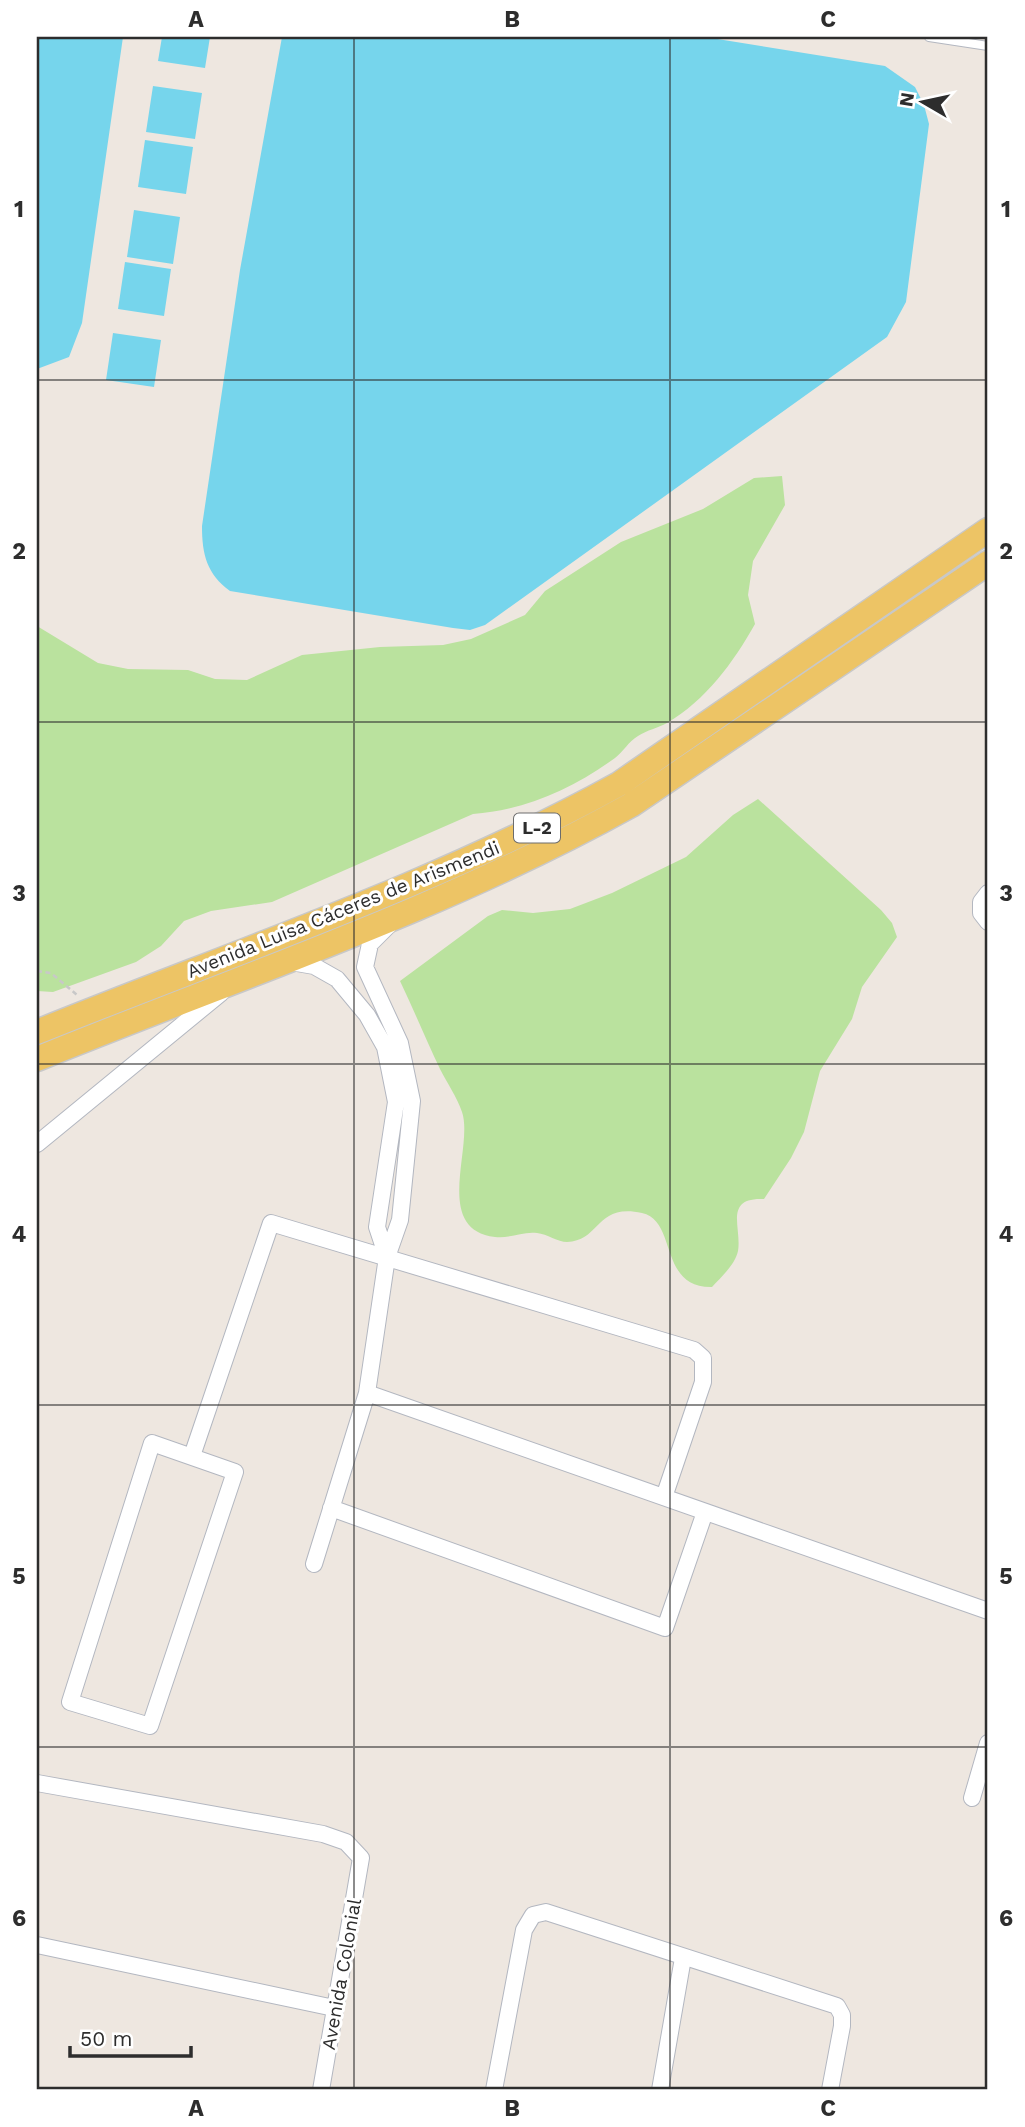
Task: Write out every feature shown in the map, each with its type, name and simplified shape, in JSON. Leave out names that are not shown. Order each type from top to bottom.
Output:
[{"type":"main road","name":"Avenida Luisa Cáceres de Arismendi","points":[[37,1032],[426,878],[575,808],[629,777],[988,530]]},
{"type":"main road","name":"Avenida Luisa Cáceres de Arismendi","points":[[37,1059],[398,916],[530,859],[631,805],[988,563]]},
{"type":"street","points":[[988,893],[981,902],[981,913],[988,922]]},
{"type":"street","points":[[387,1257],[377,1227],[400,1074],[400,1043],[365,967],[370,944],[398,916]]},
{"type":"street","points":[[283,961],[314,966],[337,979],[367,1015],[412,1101],[400,1220],[387,1257],[367,1393],[314,1564]]},
{"type":"street","name":"L-2","points":[[37,1144],[236,980]]},
{"type":"street","points":[[383,1192],[402,1196]]},
{"type":"street","points":[[192,1456],[271,1223],[694,1350],[703,1358],[703,1382],[664,1497]]},
{"type":"street","points":[[367,1393],[988,1611]]},
{"type":"street","points":[[152,1443],[192,1456],[235,1472],[150,1726],[70,1702],[152,1443]]},
{"type":"street","points":[[331,1508],[666,1628],[705,1511]]},
{"type":"street","points":[[972,1798],[988,1743]]},
{"type":"street","name":"Avenida Colonial","points":[[37,1783],[323,1834],[346,1842],[361,1858],[321,2090]]},
{"type":"street","points":[[494,2090],[524,1930],[533,1914],[546,1912],[838,2006],[842,2015],[842,2026],[830,2090]]},
{"type":"street","points":[[37,1945],[334,2008]]},
{"type":"street","points":[[660,2090],[683,1958]]},
{"type":"lane","points":[[929,37],[988,46]]},
{"type":"path","points":[[37,971],[51,973],[67,984],[91,1010]]},
{"type":"green space","points":[[782,476],[785,505],[753,561],[748,595],[755,624],[717,680],[681,714],[635,738],[618,756],[599,769],[548,796],[512,808],[473,814],[272,902],[211,911],[184,921],[161,946],[136,962],[53,992],[37,991],[37,626],[98,663],[128,669],[188,670],[215,679],[247,680],[302,655],[380,647],[443,645],[471,639],[525,615],[545,591],[621,542],[703,509],[754,478]]},
{"type":"green space","points":[[758,799],[881,910],[892,923],[897,937],[862,987],[852,1019],[820,1071],[804,1132],[791,1158],[764,1199],[743,1203],[739,1209],[738,1251],[731,1266],[712,1287],[695,1284],[683,1277],[661,1228],[653,1219],[642,1213],[615,1213],[586,1236],[567,1242],[537,1233],[495,1237],[476,1231],[465,1219],[460,1203],[464,1127],[462,1112],[400,981],[488,916],[502,910],[533,913],[570,909],[612,893],[686,857],[733,815]]},
{"type":"water","points":[[37,37],[123,37],[82,323],[69,357],[37,369]]},
{"type":"water","points":[[162,37],[210,37],[205,68],[158,61]]},
{"type":"water","points":[[282,37],[705,37],[885,66],[915,87],[929,124],[906,302],[887,337],[485,625],[470,630],[453,628],[230,591],[216,578],[207,563],[202,526],[240,270]]},
{"type":"water","points":[[153,86],[202,93],[195,139],[146,132]]},
{"type":"water","points":[[145,140],[193,147],[186,194],[138,187]]},
{"type":"water","points":[[134,210],[180,217],[173,264],[127,257]]},
{"type":"water","points":[[125,262],[171,269],[164,316],[118,309]]},
{"type":"water","points":[[113,333],[161,340],[154,387],[106,380]]}]
